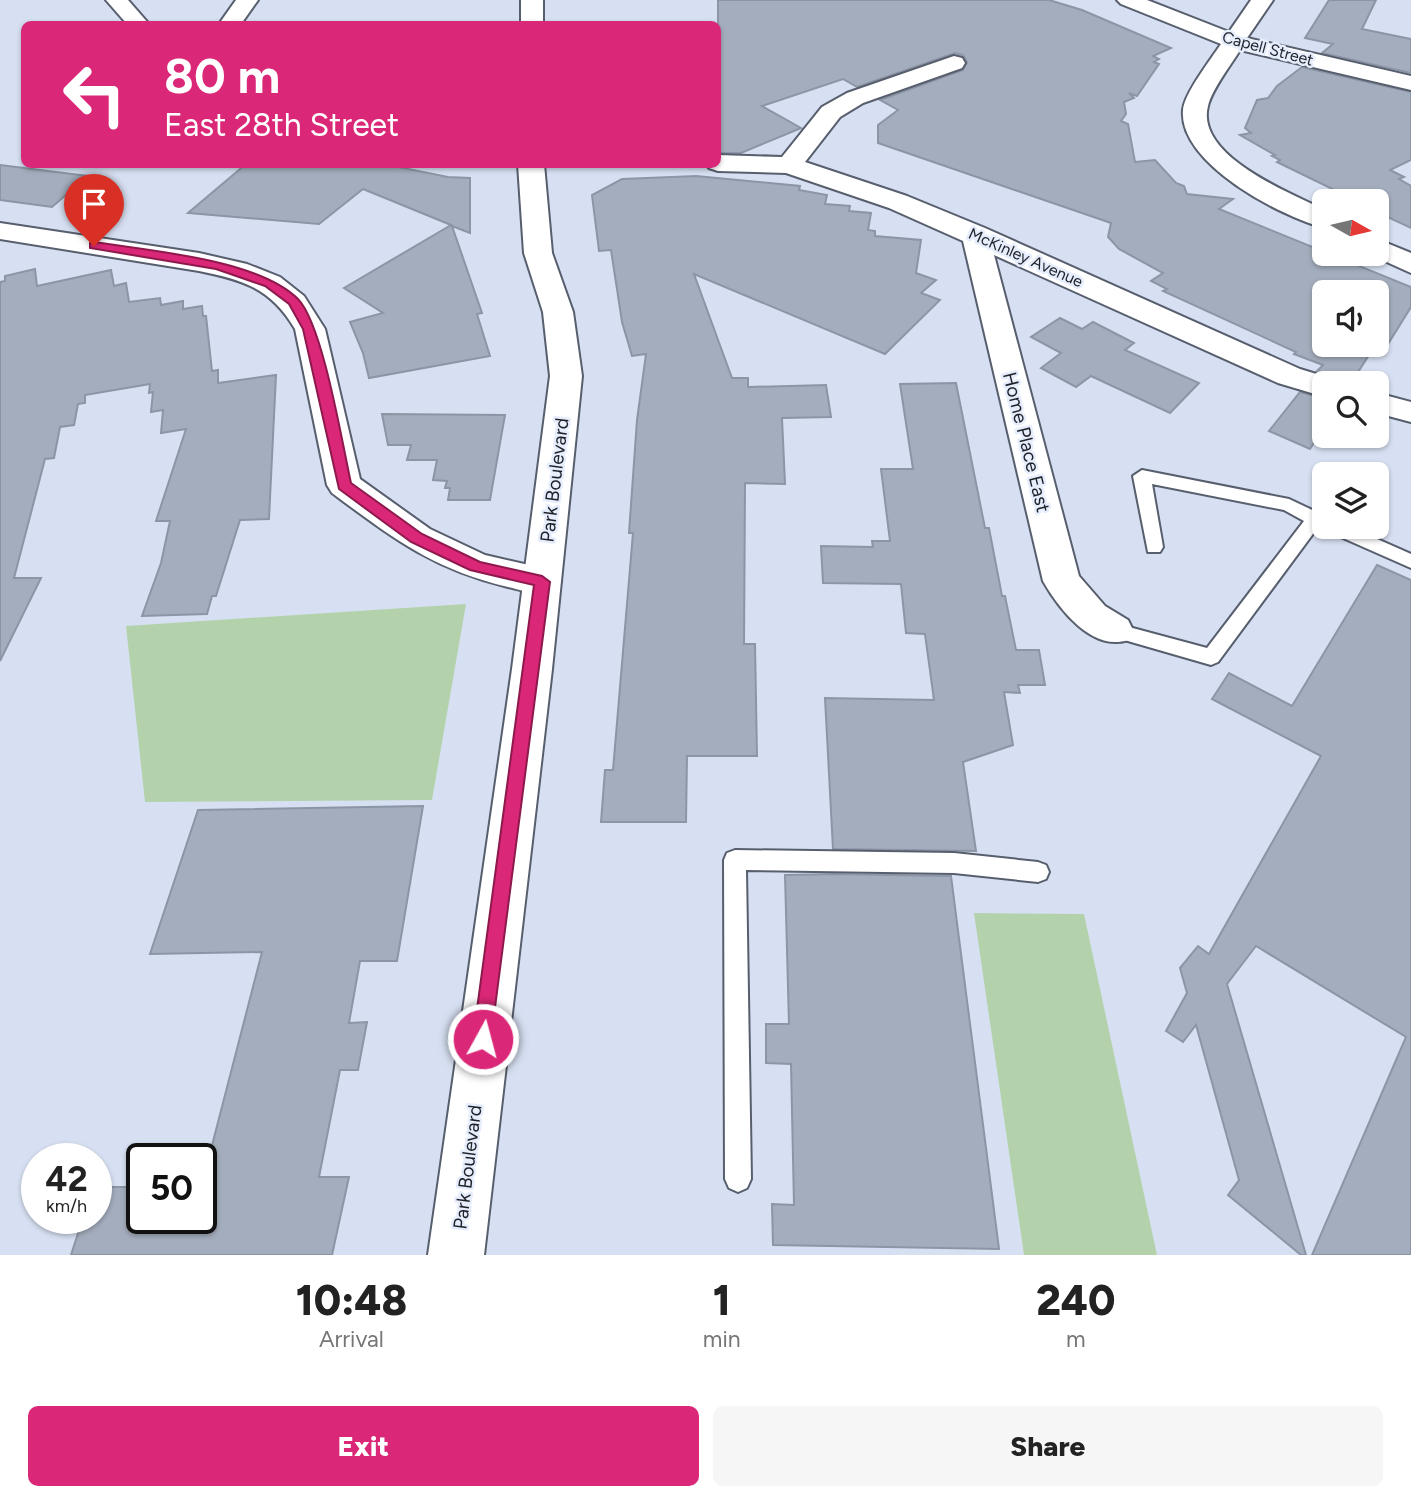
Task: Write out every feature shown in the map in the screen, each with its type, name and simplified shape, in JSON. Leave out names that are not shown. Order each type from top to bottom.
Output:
[{"type":"street","points":[[117,0],[135,21]]},
{"type":"street","points":[[232,21],[247,0]]},
{"type":"street","points":[[532,0],[532,21]]},
{"type":"street","name":"Capell Street","points":[[1128,0],[1233,41],[1411,83]]},
{"type":"street","points":[[1262,0],[1233,41],[1195,108],[1196,133],[1211,155],[1250,182],[1312,213]]},
{"type":"street","points":[[789,165],[831,112],[855,98],[954,62]]},
{"type":"street","name":"McKinley Avenue","points":[[721,163],[789,165],[898,202],[975,234],[1195,335],[1289,376],[1312,383]]},
{"type":"street","name":"Park Boulevard","points":[[456,1255],[566,376],[558,312],[538,253],[531,168]]},
{"type":"street","points":[[0,231],[199,262],[237,270],[270,283],[294,302],[310,329],[344,485],[416,538],[476,566],[542,582]]},
{"type":"street","name":"Home Place East","points":[[975,234],[1062,581],[1092,615],[1114,630]]},
{"type":"street","points":[[1390,254],[1411,264]]},
{"type":"street","points":[[1389,407],[1411,412]]},
{"type":"lane","points":[[1154,547],[1142,476],[1289,505],[1312,516]]},
{"type":"lane","points":[[1114,630],[1211,657],[1312,538]]},
{"type":"lane","points":[[1361,539],[1411,561]]},
{"type":"lane","points":[[738,1179],[735,860],[954,863],[1038,872]]},
{"type":"green space","points":[[466,604],[432,800],[145,802],[126,626]]},
{"type":"green space","points":[[974,913],[1084,914],[1157,1255],[1024,1255]]},
{"type":"building","points":[[718,0],[1049,0],[1082,10],[1171,48],[1153,56],[1159,59],[1154,62],[1159,64],[1137,96],[1129,93],[1134,98],[1124,102],[1126,114],[1121,121],[1128,124],[1135,162],[1155,160],[1176,183],[1184,186],[1187,194],[1233,199],[1219,209],[1312,247],[1312,266],[1359,266],[1411,287],[1411,307],[1389,342],[1389,280],[1312,280],[1312,357],[1368,357],[1359,371],[1317,371],[1323,365],[1294,354],[1296,352],[1163,291],[1167,289],[1151,281],[1163,273],[1119,249],[1108,237],[1111,223],[878,143],[878,125],[898,110],[880,100],[963,70],[967,62],[963,55],[955,53],[857,87],[843,79],[762,106],[801,128],[741,153],[721,153],[721,21],[718,21]]},
{"type":"building","points":[[1329,0],[1376,0],[1362,29],[1411,39],[1411,73],[1322,53],[1333,44],[1305,38]]},
{"type":"building","points":[[1302,67],[1411,92],[1411,160],[1390,170],[1404,177],[1399,179],[1411,186],[1411,228],[1390,218],[1390,189],[1332,189],[1277,162],[1280,160],[1272,156],[1275,155],[1240,135],[1251,133],[1245,128],[1257,100],[1268,98],[1277,86]]},
{"type":"building","points":[[0,165],[88,176],[52,207],[0,200]]},
{"type":"building","points":[[241,168],[403,168],[448,177],[470,178],[470,233],[452,226],[482,313],[477,314],[490,356],[369,378],[363,353],[350,322],[383,313],[344,288],[451,225],[363,189],[319,224],[188,213]]},
{"type":"building","points":[[696,176],[800,186],[799,190],[827,195],[825,204],[850,206],[849,211],[871,213],[868,230],[875,231],[875,236],[921,240],[916,273],[936,280],[921,293],[940,300],[885,354],[694,274],[732,378],[748,378],[748,387],[826,385],[831,417],[782,418],[785,484],[745,483],[744,644],[755,644],[757,756],[687,756],[686,822],[601,822],[605,770],[613,770],[633,533],[629,533],[637,420],[646,354],[632,356],[622,322],[611,250],[599,251],[592,195],[622,179]]},
{"type":"building","points":[[35,269],[37,286],[111,270],[114,286],[126,283],[129,302],[160,298],[161,305],[183,301],[183,309],[202,306],[203,316],[206,316],[212,371],[218,370],[218,383],[276,375],[269,519],[240,520],[216,596],[212,596],[207,614],[142,616],[161,563],[170,521],[156,521],[186,429],[161,433],[163,410],[151,412],[153,392],[149,393],[150,384],[85,395],[85,403],[78,404],[74,425],[60,427],[54,458],[45,459],[14,578],[41,578],[0,661],[0,282],[5,281],[5,276]]},
{"type":"building","points":[[1060,318],[1082,329],[1093,322],[1134,343],[1125,350],[1199,383],[1170,413],[1091,376],[1076,387],[1041,368],[1061,353],[1031,337]]},
{"type":"building","points":[[956,383],[985,528],[989,528],[1016,650],[1039,650],[1045,685],[1018,685],[1020,693],[1004,692],[1013,745],[963,762],[976,851],[833,849],[825,698],[934,700],[925,634],[906,633],[901,584],[823,583],[821,546],[873,547],[872,541],[890,541],[881,469],[913,469],[900,384]]},
{"type":"building","points":[[1300,392],[1312,395],[1310,449],[1269,431]]},
{"type":"building","points":[[382,414],[505,415],[490,500],[448,500],[450,488],[445,488],[447,481],[433,480],[437,460],[407,460],[411,445],[388,445]]},
{"type":"building","points":[[1377,565],[1411,580],[1411,1255],[1312,1255],[1406,1037],[1256,946],[1227,984],[1306,1255],[1301,1255],[1228,1195],[1239,1180],[1196,1025],[1183,1042],[1166,1031],[1187,993],[1180,968],[1198,946],[1209,954],[1321,756],[1212,699],[1229,673],[1292,706]]},
{"type":"building","points":[[423,806],[397,961],[360,961],[349,1023],[367,1022],[358,1070],[340,1070],[319,1177],[349,1177],[332,1255],[71,1255],[78,1234],[112,1234],[112,1187],[126,1187],[126,1234],[217,1234],[217,1143],[213,1143],[262,952],[150,954],[198,810]]},
{"type":"building","points":[[785,875],[951,876],[999,1249],[773,1245],[772,1204],[794,1205],[791,1064],[766,1063],[766,1024],[789,1024]]},
{"type":"route","points":[[94,246],[199,262],[237,270],[270,283],[294,302],[310,329],[344,485],[416,538],[476,566],[542,582],[483,1039]]}]
